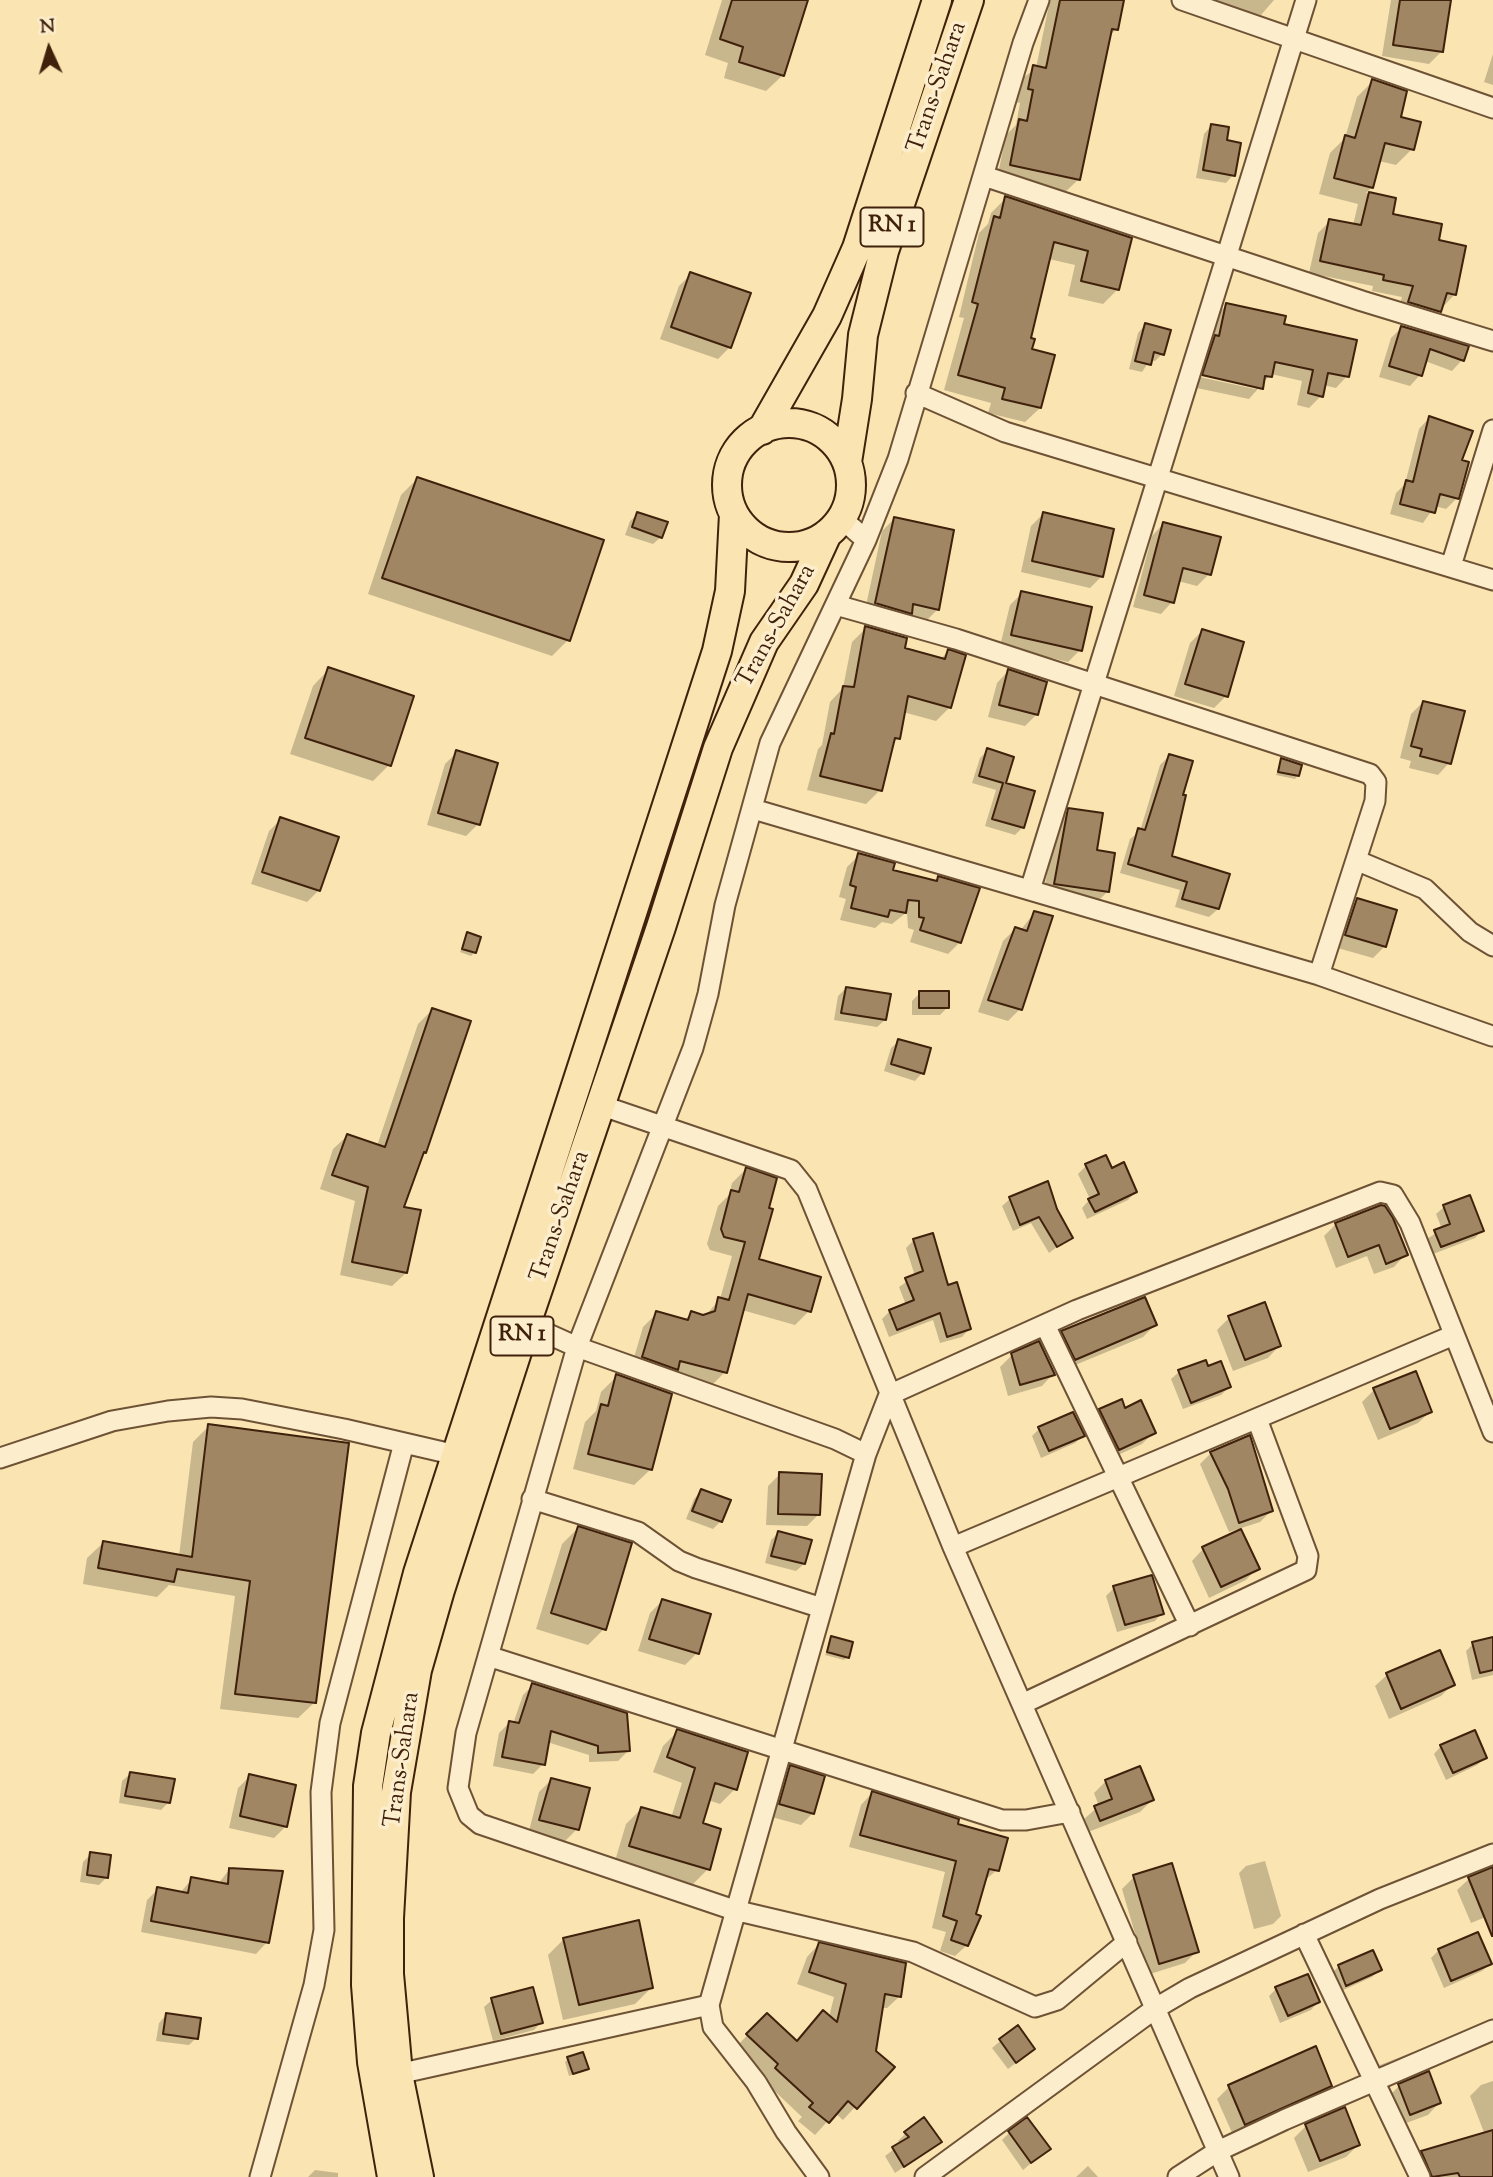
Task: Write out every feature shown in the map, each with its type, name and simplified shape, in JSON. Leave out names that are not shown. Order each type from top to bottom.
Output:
[{"type":"highway","name":"Trans-Sahara","points":[[762,430],[827,316],[857,248],[937,0]]},
{"type":"highway","name":"Trans-Sahara","points":[[846,462],[857,399],[863,335],[884,251],[969,0]]},
{"type":"highway","points":[[792,423],[814,428],[832,439],[846,462],[851,477],[850,499],[834,526],[797,545],[765,542],[747,531],[734,514],[727,493],[728,472],[737,451],[752,435],[762,430],[792,423]]},
{"type":"highway","name":"Trans-Sahara","points":[[392,2177],[372,2063],[366,1985],[368,1787],[387,1683],[456,1455],[717,651],[730,591],[734,514]]},
{"type":"highway","name":"Trans-Sahara","points":[[419,2177],[398,2074],[389,1974],[389,1907],[396,1792],[410,1701],[440,1590],[526,1324],[731,715],[764,642],[804,584],[834,526]]},
{"type":"street","points":[[1039,0],[1023,43],[898,459],[866,540],[770,743],[724,905],[708,994],[692,1048],[578,1347],[488,1656],[458,1774],[458,1788],[469,1815],[480,1824],[734,1910],[913,1952],[1035,2007],[1056,2000],[1127,1942]]},
{"type":"street","points":[[1182,0],[1493,108]]},
{"type":"street","points":[[1030,890],[1306,0]]},
{"type":"street","points":[[984,176],[1493,341]]},
{"type":"street","points":[[916,393],[1005,432],[1493,580]]},
{"type":"street","points":[[1451,566],[1493,430]]},
{"type":"street","points":[[834,526],[866,540]]},
{"type":"street","points":[[836,605],[956,639],[1314,753],[1370,774],[1377,789],[1358,861],[1319,975]]},
{"type":"street","points":[[753,809],[1319,975],[1492,1036]]},
{"type":"street","points":[[1358,861],[1424,889],[1470,932],[1493,947]]},
{"type":"street","points":[[600,1105],[791,1170],[798,1175],[834,1253],[889,1395],[953,1547],[1229,2177]]},
{"type":"street","points":[[819,2177],[786,2132],[756,2082],[713,2027],[709,2005],[866,1454],[889,1395],[1181,1268],[1383,1192],[1396,1199],[1410,1223],[1493,1432]]},
{"type":"street","points":[[526,1324],[578,1347],[835,1439],[866,1454]]},
{"type":"street","points":[[1045,1325],[1190,1626]]},
{"type":"street","points":[[953,1547],[1454,1335]]},
{"type":"street","points":[[0,1458],[112,1421],[168,1411],[211,1408],[242,1409],[456,1455]]},
{"type":"street","points":[[1022,1704],[1294,1578],[1308,1566],[1308,1556],[1257,1419]]},
{"type":"street","points":[[260,2177],[314,1985],[324,1930],[321,1792],[330,1723],[404,1443]]},
{"type":"street","points":[[532,1499],[628,1528],[653,1541],[679,1561],[696,1568],[822,1608]]},
{"type":"street","points":[[488,1656],[781,1747],[1002,1820],[1026,1820],[1070,1812]]},
{"type":"street","points":[[925,2177],[1157,2008],[1190,1988],[1380,1899],[1493,1854]]},
{"type":"street","points":[[1304,1934],[1420,2177]]},
{"type":"street","points":[[398,2074],[709,2005]]},
{"type":"street","points":[[1178,2177],[1218,2151],[1493,2030]]},
{"type":"building","points":[[732,0],[808,0],[784,76],[739,62],[743,47],[720,39]]},
{"type":"building","points":[[1060,0],[1124,0],[1118,30],[1112,29],[1080,180],[1010,165],[1019,119],[1027,121],[1033,90],[1028,89],[1033,65],[1046,68]]},
{"type":"building","points":[[1400,0],[1451,0],[1443,52],[1393,45]]},
{"type":"building","points":[[1372,79],[1407,91],[1401,117],[1421,122],[1414,150],[1385,143],[1373,188],[1334,178],[1345,135],[1355,138]]},
{"type":"building","points":[[1211,124],[1229,127],[1227,140],[1241,143],[1235,176],[1203,170]]},
{"type":"building","points":[[1369,192],[1396,198],[1393,214],[1442,224],[1439,240],[1466,246],[1456,295],[1447,293],[1441,312],[1408,302],[1413,286],[1383,280],[1384,275],[1320,261],[1329,219],[1361,225]]},
{"type":"building","points":[[1005,196],[1132,238],[1119,290],[1081,281],[1088,251],[1054,242],[1031,338],[1035,339],[1032,349],[1055,355],[1041,408],[1002,399],[1005,388],[958,375],[978,304],[972,302],[994,216],[1000,218]]},
{"type":"building","points":[[690,272],[751,293],[731,348],[671,327]]},
{"type":"building","points":[[1226,303],[1286,316],[1284,324],[1357,340],[1349,377],[1328,373],[1323,397],[1308,393],[1313,370],[1275,362],[1272,377],[1265,376],[1263,389],[1202,375],[1215,335],[1219,336]]},
{"type":"building","points":[[1145,323],[1171,330],[1164,355],[1154,352],[1151,365],[1135,361]]},
{"type":"building","points":[[1401,326],[1469,346],[1464,361],[1430,349],[1422,376],[1389,366]]},
{"type":"building","points":[[1429,416],[1473,431],[1462,460],[1469,462],[1459,499],[1440,494],[1435,513],[1400,504],[1406,480],[1413,482]]},
{"type":"building","points":[[417,477],[604,540],[570,641],[382,578]]},
{"type":"building","points":[[637,512],[668,522],[662,538],[632,527]]},
{"type":"building","points":[[1043,512],[1114,529],[1103,577],[1032,561]]},
{"type":"building","points":[[894,517],[954,530],[939,610],[913,604],[912,614],[875,603]]},
{"type":"building","points":[[1163,522],[1221,537],[1211,575],[1183,568],[1174,603],[1144,595]]},
{"type":"building","points":[[1021,591],[1092,607],[1082,651],[1011,635]]},
{"type":"building","points":[[865,626],[907,638],[905,648],[945,659],[948,649],[966,655],[951,708],[908,696],[900,739],[895,738],[882,791],[820,776],[831,733],[834,734],[843,686],[854,687]]},
{"type":"building","points":[[1202,629],[1244,642],[1228,697],[1185,684]]},
{"type":"building","points":[[328,667],[414,696],[391,766],[305,738]]},
{"type":"building","points":[[1008,669],[1047,682],[1038,715],[999,705]]},
{"type":"building","points":[[1423,701],[1465,711],[1451,764],[1420,756],[1422,749],[1411,746]]},
{"type":"building","points":[[987,748],[1014,757],[1006,783],[1035,791],[1024,828],[992,819],[1003,783],[979,776]]},
{"type":"building","points":[[456,750],[498,763],[480,825],[438,813]]},
{"type":"building","points":[[1169,754],[1193,761],[1183,795],[1186,795],[1172,856],[1230,874],[1219,909],[1182,899],[1187,882],[1128,864],[1138,828],[1145,830]]},
{"type":"building","points":[[1281,758],[1302,765],[1299,776],[1278,772]]},
{"type":"building","points":[[1068,808],[1103,813],[1097,850],[1115,853],[1109,892],[1054,884]]},
{"type":"building","points":[[280,817],[339,837],[320,891],[262,872]]},
{"type":"building","points":[[858,853],[895,863],[893,870],[937,881],[938,876],[980,888],[961,943],[920,930],[924,918],[919,917],[919,901],[908,900],[906,913],[890,910],[888,917],[851,908],[856,887],[850,885]]},
{"type":"building","points":[[1357,898],[1397,910],[1386,947],[1345,935]]},
{"type":"building","points":[[1034,911],[1053,916],[1022,1010],[988,1000],[1015,927],[1027,931]]},
{"type":"building","points":[[467,932],[481,937],[476,953],[462,949]]},
{"type":"building","points":[[846,987],[891,994],[886,1020],[841,1013]]},
{"type":"building","points":[[919,991],[949,991],[949,1008],[919,1008]]},
{"type":"building","points":[[432,1008],[471,1021],[426,1153],[424,1152],[404,1207],[421,1210],[407,1273],[352,1262],[368,1187],[332,1175],[347,1134],[385,1147]]},
{"type":"building","points":[[898,1039],[931,1048],[924,1074],[891,1064]]},
{"type":"building","points":[[1106,1155],[1112,1168],[1124,1162],[1137,1192],[1095,1212],[1088,1199],[1099,1194],[1085,1164]]},
{"type":"building","points":[[746,1167],[777,1178],[769,1208],[773,1209],[759,1259],[821,1277],[811,1312],[748,1294],[727,1373],[680,1361],[678,1370],[642,1357],[656,1311],[688,1320],[691,1311],[703,1315],[715,1311],[718,1297],[729,1300],[745,1242],[724,1237],[721,1229],[731,1190],[739,1192]]},
{"type":"building","points":[[1048,1181],[1057,1209],[1073,1238],[1057,1247],[1039,1217],[1020,1225],[1009,1197]]},
{"type":"building","points":[[1470,1195],[1484,1231],[1441,1247],[1434,1230],[1450,1224],[1443,1205]]},
{"type":"building","points":[[1381,1205],[1385,1206],[1393,1218],[1408,1255],[1386,1264],[1379,1245],[1348,1257],[1335,1223]]},
{"type":"building","points":[[933,1233],[948,1285],[957,1282],[971,1329],[947,1337],[940,1313],[897,1330],[889,1310],[914,1300],[905,1278],[923,1271],[913,1239]]},
{"type":"building","points":[[1145,1297],[1157,1325],[1075,1360],[1061,1331]]},
{"type":"building","points":[[1265,1302],[1281,1346],[1245,1360],[1228,1316]]},
{"type":"building","points":[[1039,1341],[1055,1375],[1020,1385],[1011,1353]]},
{"type":"building","points":[[1206,1360],[1208,1366],[1221,1361],[1231,1387],[1191,1403],[1178,1370]]},
{"type":"building","points":[[1416,1371],[1432,1412],[1390,1429],[1373,1388]]},
{"type":"building","points":[[616,1374],[672,1394],[652,1470],[588,1454],[601,1404],[608,1406]]},
{"type":"building","points":[[1122,1399],[1125,1408],[1141,1400],[1156,1433],[1119,1450],[1099,1409]]},
{"type":"building","points":[[1073,1412],[1085,1436],[1049,1451],[1038,1427]]},
{"type":"building","points":[[208,1424],[349,1443],[316,1703],[235,1694],[250,1581],[177,1569],[174,1582],[98,1568],[103,1541],[192,1557]]},
{"type":"building","points":[[1250,1435],[1273,1511],[1239,1523],[1228,1489],[1210,1452]]},
{"type":"building","points":[[779,1472],[822,1474],[820,1515],[778,1514]]},
{"type":"building","points":[[701,1489],[731,1500],[722,1522],[692,1511]]},
{"type":"building","points":[[578,1526],[632,1543],[606,1630],[551,1613]]},
{"type":"building","points":[[1241,1529],[1260,1569],[1221,1587],[1202,1547]]},
{"type":"building","points":[[778,1531],[812,1540],[805,1564],[771,1556]]},
{"type":"building","points":[[1152,1575],[1164,1614],[1125,1625],[1113,1586]]},
{"type":"building","points":[[662,1599],[711,1614],[699,1654],[649,1639]]},
{"type":"building","points":[[831,1636],[853,1642],[849,1658],[827,1652]]},
{"type":"building","points":[[1493,1637],[1493,1670],[1480,1673],[1472,1642]]},
{"type":"building","points":[[1440,1650],[1455,1685],[1401,1709],[1386,1673]]},
{"type":"building","points":[[532,1683],[627,1713],[630,1751],[598,1753],[598,1746],[551,1731],[545,1765],[502,1757],[509,1721],[519,1723]]},
{"type":"building","points":[[677,1729],[748,1752],[737,1790],[715,1783],[703,1823],[721,1829],[710,1870],[629,1846],[641,1807],[680,1818],[695,1768],[667,1757]]},
{"type":"building","points":[[1475,1730],[1487,1758],[1453,1773],[1440,1745]]},
{"type":"building","points":[[790,1765],[825,1776],[814,1814],[779,1804]]},
{"type":"building","points":[[1140,1766],[1154,1800],[1100,1821],[1094,1806],[1112,1799],[1105,1780]]},
{"type":"building","points":[[130,1772],[175,1779],[170,1803],[125,1796]]},
{"type":"building","points":[[249,1774],[296,1785],[287,1827],[240,1816]]},
{"type":"building","points":[[551,1778],[590,1788],[579,1830],[539,1820]]},
{"type":"building","points":[[872,1791],[959,1819],[958,1824],[1008,1838],[999,1871],[989,1869],[976,1914],[981,1916],[968,1946],[951,1940],[957,1921],[943,1916],[956,1861],[860,1835]]},
{"type":"building","points":[[90,1852],[111,1855],[108,1878],[87,1875]]},
{"type":"building","points":[[1172,1863],[1199,1952],[1159,1964],[1133,1875]]},
{"type":"building","points":[[1493,1867],[1493,1936],[1492,1936],[1468,1877]]},
{"type":"building","points":[[229,1868],[283,1871],[269,1943],[151,1921],[157,1887],[188,1893],[191,1877],[228,1884]]},
{"type":"building","points":[[639,1920],[653,1988],[579,2005],[563,1938]]},
{"type":"building","points":[[1478,1932],[1492,1964],[1451,1981],[1438,1949]]},
{"type":"building","points":[[819,1942],[906,1963],[901,1997],[885,1994],[876,2051],[895,2067],[857,2109],[848,2101],[829,2123],[809,2107],[813,2103],[775,2068],[778,2064],[746,2034],[767,2013],[797,2041],[823,2010],[837,2022],[846,1984],[809,1972]]},
{"type":"building","points":[[1373,1950],[1382,1970],[1346,1986],[1338,1965]]},
{"type":"building","points":[[1308,1974],[1320,2002],[1288,2016],[1275,1987]]},
{"type":"building","points":[[533,1987],[543,2023],[501,2034],[491,1998]]},
{"type":"building","points":[[166,2013],[201,2018],[198,2039],[163,2034]]},
{"type":"building","points":[[1018,2025],[1035,2049],[1016,2063],[999,2039]]},
{"type":"building","points":[[1316,2046],[1332,2086],[1245,2125],[1228,2085]]},
{"type":"building","points":[[583,2052],[589,2069],[573,2074],[567,2057]]},
{"type":"building","points":[[1429,2071],[1441,2103],[1410,2115],[1398,2084]]},
{"type":"building","points":[[1345,2107],[1360,2145],[1320,2161],[1305,2124]]},
{"type":"building","points":[[924,2117],[942,2142],[904,2167],[892,2147],[909,2137],[904,2132]]},
{"type":"building","points":[[1027,2117],[1051,2149],[1031,2163],[1008,2131]]},
{"type":"building","points":[[1493,2130],[1493,2177],[1460,2177],[1458,2173],[1432,2177],[1421,2151]]}]
